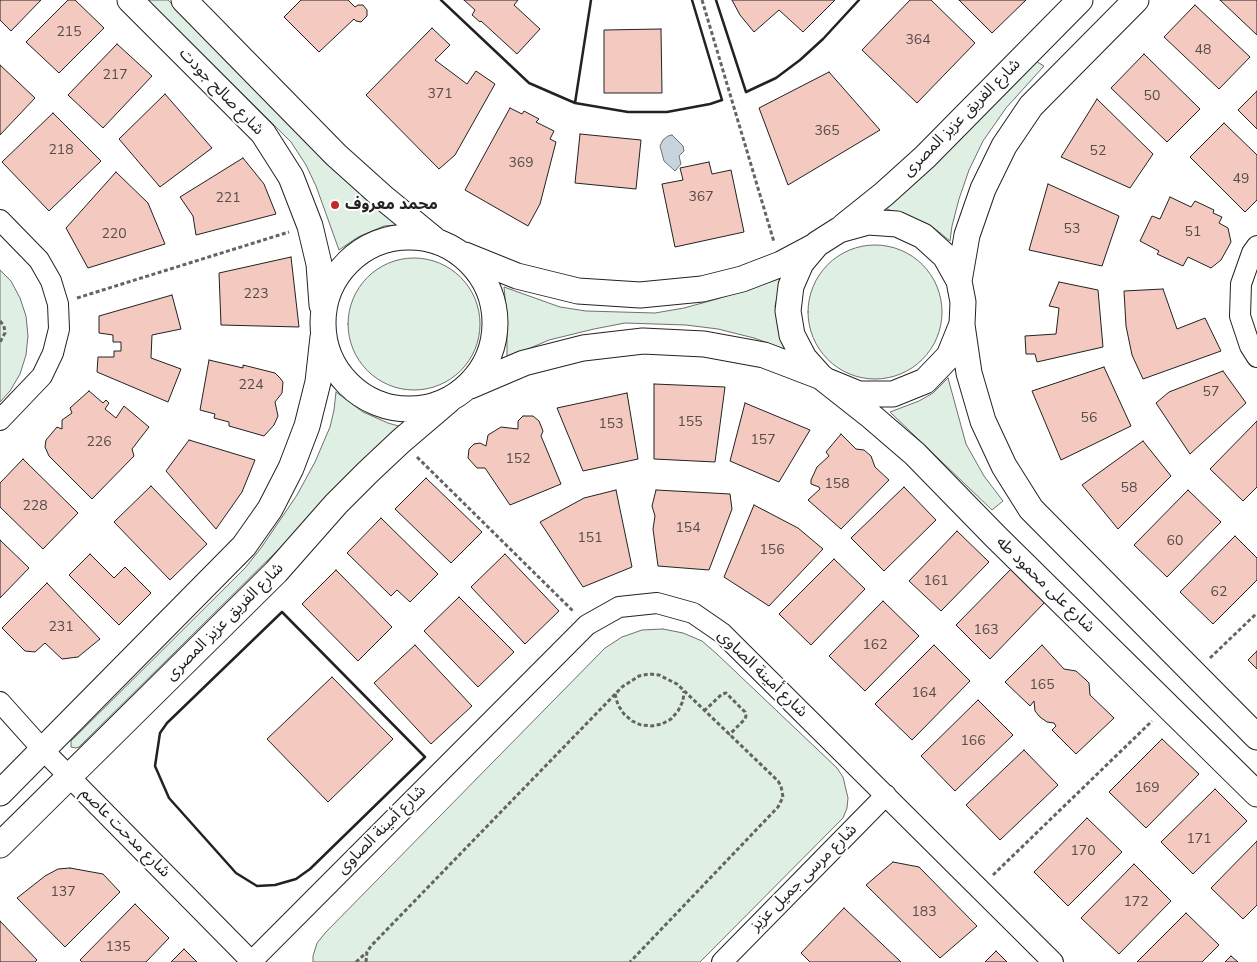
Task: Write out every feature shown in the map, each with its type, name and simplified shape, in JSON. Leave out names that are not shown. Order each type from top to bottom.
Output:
[{"type":"street","name":"شارع صالح جودت","points":[[130,0],[264,133],[291,177],[310,226],[319,264],[323,312]]},
{"type":"street","points":[[184,0],[336,155],[385,199],[436,241],[517,276],[578,291],[640,296],[702,289],[742,279],[781,264],[840,230],[868,222],[897,224],[924,236],[945,256],[959,281],[963,302],[962,324],[969,373],[983,421],[1004,466],[1031,509],[1257,737]]},
{"type":"street","name":"شارع الفريق عزيز المصرى","points":[[840,230],[925,157],[1080,0]]},
{"type":"street","points":[[959,281],[967,235],[983,189],[1004,146],[1031,106],[1136,0]]},
{"type":"street","points":[[0,220],[40,260],[51,281],[58,304],[59,329],[53,353],[42,376],[0,420]]},
{"type":"street","points":[[0,793],[244,546],[270,509],[291,468],[307,426],[318,382],[323,337],[323,312],[332,283],[351,259],[377,243],[406,237],[436,241]]},
{"type":"street","points":[[817,244],[801,263],[794,278],[791,286],[788,311],[792,335],[804,358],[824,378],[859,394],[893,394],[909,388],[925,381],[949,356],[962,324]]},
{"type":"street","points":[[1257,246],[1252,253],[1241,284],[1240,316],[1250,346],[1257,357]]},
{"type":"street","points":[[323,337],[334,367],[356,392],[385,406],[418,409],[458,394],[487,362],[496,333],[494,302],[481,274],[459,252]]},
{"type":"street","name":"شارع الفريق عزيز المصرى","points":[[0,844],[276,572],[336,504],[401,441],[458,394],[532,361],[583,348],[643,341],[704,344],[764,355],[824,378]]},
{"type":"street","name":"شارع على محمود طه","points":[[824,378],[872,416],[915,454],[995,536],[1257,794]]},
{"type":"street","name":"شارع أمينة الصاوى","points":[[252,962],[587,625],[619,607],[657,603],[693,613],[722,632],[980,887],[1053,962]]},
{"type":"street","name":"شارع مدحت عاصم","points":[[0,702],[43,750],[252,962]]},
{"type":"street","name":"شارع مرسى جميل عزيز","points":[[722,962],[886,795]]},
{"type":"path","points":[[702,0],[781,264]]},
{"type":"path","points":[[58,304],[310,226]]},
{"type":"path","points":[[0,320],[4,326],[5,334],[0,342]]},
{"type":"path","points":[[401,441],[587,625]]},
{"type":"path","points":[[1194,674],[1257,613]]},
{"type":"path","points":[[356,962],[615,694],[630,680],[649,674],[668,678],[684,691],[782,786],[783,791],[782,802],[630,962]]},
{"type":"path","points":[[615,694],[618,705],[632,721],[641,725],[652,726],[662,724],[671,719],[683,702],[684,691]]},
{"type":"path","points":[[704,711],[722,694],[726,693],[746,712],[745,719],[729,735]]},
{"type":"path","points":[[980,887],[1168,705]]},
{"type":"path","points":[[366,952],[366,962]]},
{"type":"green space","points":[[148,0],[168,0],[397,225],[384,226],[358,237],[339,250],[316,186],[306,165],[291,142]]},
{"type":"green space","points":[[1034,60],[1044,66],[1006,108],[983,141],[969,170],[959,199],[950,241],[934,228],[920,221],[884,208]]},
{"type":"green space","points":[[875,245],[901,250],[912,256],[922,265],[931,275],[937,286],[942,312],[937,338],[931,349],[922,359],[912,368],[901,374],[875,379],[849,374],[838,368],[828,359],[819,349],[813,338],[808,312],[813,286],[819,275],[828,265],[838,256],[849,250]]},
{"type":"green space","points":[[414,258],[427,259],[439,263],[461,277],[475,299],[479,311],[479,337],[475,349],[461,371],[439,385],[427,389],[414,390],[401,389],[389,385],[367,371],[353,349],[349,337],[348,324],[349,311],[353,299],[367,277],[389,263],[401,259]]},
{"type":"green space","points":[[0,270],[11,281],[20,298],[26,316],[28,336],[26,355],[20,374],[10,391],[0,402]]},
{"type":"green space","points":[[782,278],[775,306],[778,326],[787,350],[754,338],[718,329],[686,325],[625,323],[549,340],[507,358],[507,319],[504,287],[560,307],[586,311],[655,313],[684,308],[717,299]]},
{"type":"green space","points":[[948,378],[966,444],[984,476],[1003,501],[992,510],[890,412],[919,401],[933,393]]},
{"type":"green space","points":[[336,392],[363,412],[402,427],[79,747],[71,747],[71,741],[245,568],[261,548],[297,495],[315,462],[330,427]]},
{"type":"green space","points":[[663,629],[683,633],[702,641],[718,655],[837,768],[843,777],[848,798],[843,818],[700,962],[313,962],[317,943],[326,932],[605,648],[622,637],[642,630]]},
{"type":"shaded area","points":[[672,135],[683,146],[684,151],[679,156],[681,164],[675,171],[664,161],[660,146],[663,140]]},
{"type":"building","points":[[0,0],[41,0],[11,31],[0,20]]},
{"type":"building","points":[[68,0],[75,0],[104,28],[59,73],[26,42]]},
{"type":"building","points":[[301,0],[348,0],[355,7],[363,5],[367,10],[367,16],[361,22],[354,19],[319,52],[284,17]]},
{"type":"building","points":[[464,0],[518,0],[514,5],[540,29],[517,54],[472,15],[475,10]]},
{"type":"building","points":[[732,0],[835,0],[803,32],[779,10],[754,32],[740,15]]},
{"type":"building","points":[[910,0],[931,0],[975,43],[917,103],[862,50]]},
{"type":"building","points":[[959,0],[1026,0],[992,33]]},
{"type":"building","points":[[1220,0],[1257,0],[1257,35]]},
{"type":"building","points":[[1195,5],[1250,57],[1219,89],[1164,37]]},
{"type":"building","points":[[432,28],[450,45],[435,60],[467,84],[476,71],[495,84],[455,155],[439,169],[366,95]]},
{"type":"building","points":[[661,29],[662,93],[604,93],[604,30]]},
{"type":"building","points":[[117,44],[152,76],[103,128],[68,95]]},
{"type":"building","points":[[1144,54],[1200,109],[1167,142],[1111,88]]},
{"type":"building","points":[[0,65],[35,98],[0,135]]},
{"type":"building","points":[[829,72],[880,130],[788,185],[759,108]]},
{"type":"building","points":[[1257,91],[1257,129],[1238,110]]},
{"type":"building","points":[[165,94],[212,148],[160,187],[119,139]]},
{"type":"building","points":[[1097,99],[1153,154],[1130,188],[1061,157]]},
{"type":"building","points":[[510,108],[522,114],[524,111],[539,119],[536,122],[554,131],[550,139],[556,142],[540,204],[528,226],[465,190]]},
{"type":"building","points":[[53,113],[101,161],[49,211],[2,162]]},
{"type":"building","points":[[1224,123],[1257,155],[1257,200],[1245,212],[1190,157]]},
{"type":"building","points":[[580,134],[641,140],[636,189],[575,183]]},
{"type":"building","points":[[243,158],[264,184],[276,214],[196,235],[193,216],[180,197]]},
{"type":"building","points":[[709,162],[712,174],[731,170],[744,232],[675,247],[662,184],[683,180],[680,168]]},
{"type":"building","points":[[116,172],[148,203],[165,244],[88,268],[66,228]]},
{"type":"building","points":[[1048,184],[1119,216],[1102,266],[1029,250]]},
{"type":"building","points":[[1170,197],[1191,207],[1195,201],[1214,210],[1213,213],[1222,217],[1219,223],[1228,228],[1231,242],[1221,260],[1211,268],[1188,257],[1183,266],[1157,254],[1159,251],[1140,241],[1152,216],[1160,219]]},
{"type":"building","points":[[291,257],[299,327],[221,325],[219,273]]},
{"type":"building","points":[[1059,282],[1098,290],[1103,347],[1037,362],[1035,354],[1026,354],[1025,336],[1056,334],[1059,308],[1049,306]]},
{"type":"building","points":[[1163,289],[1177,329],[1205,318],[1221,351],[1143,379],[1132,355],[1126,326],[1124,291]]},
{"type":"building","points":[[172,295],[181,329],[152,335],[151,358],[181,369],[168,402],[97,372],[98,357],[114,357],[114,351],[121,351],[121,342],[113,342],[113,335],[99,333],[99,316]]},
{"type":"building","points":[[209,360],[243,368],[243,365],[275,373],[283,382],[282,393],[275,402],[278,416],[274,425],[264,436],[229,426],[229,422],[214,418],[215,414],[200,410]]},
{"type":"building","points":[[1104,367],[1131,426],[1061,460],[1032,391]]},
{"type":"building","points":[[1223,371],[1246,403],[1190,454],[1156,403],[1169,392]]},
{"type":"building","points":[[654,384],[725,387],[715,462],[654,459]]},
{"type":"building","points":[[89,391],[103,403],[106,400],[109,403],[105,409],[116,418],[124,406],[149,427],[132,449],[134,456],[92,499],[49,456],[45,447],[46,440],[57,427],[62,429],[62,420],[72,413],[70,408]]},
{"type":"building","points":[[627,393],[638,459],[583,471],[557,408]]},
{"type":"building","points":[[745,403],[810,430],[779,482],[730,461]]},
{"type":"building","points":[[523,416],[533,416],[539,421],[543,431],[541,436],[561,484],[510,505],[485,468],[477,468],[468,458],[469,449],[474,444],[480,443],[486,446],[488,435],[501,427],[518,429],[518,421]]},
{"type":"building","points":[[1257,421],[1257,487],[1243,501],[1210,469]]},
{"type":"building","points":[[841,434],[856,449],[864,450],[871,456],[875,467],[889,480],[841,529],[808,500],[820,489],[811,484],[817,467],[829,456],[826,452]]},
{"type":"building","points":[[189,440],[255,460],[242,492],[216,529],[166,471]]},
{"type":"building","points":[[1143,441],[1171,476],[1118,529],[1082,485]]},
{"type":"building","points":[[23,459],[78,513],[43,549],[0,507],[0,483]]},
{"type":"building","points":[[426,478],[482,532],[451,563],[395,509]]},
{"type":"building","points":[[151,486],[207,544],[170,580],[114,522]]},
{"type":"building","points":[[904,487],[936,520],[884,571],[851,538]]},
{"type":"building","points":[[616,490],[632,567],[583,587],[540,522],[584,498]]},
{"type":"building","points":[[656,490],[730,494],[732,509],[709,570],[658,566],[653,529],[655,516],[652,506]]},
{"type":"building","points":[[1188,490],[1221,522],[1167,577],[1134,545]]},
{"type":"building","points":[[754,505],[798,528],[823,549],[769,606],[724,577]]},
{"type":"building","points":[[381,518],[438,574],[410,602],[397,590],[391,596],[347,553]]},
{"type":"building","points":[[957,531],[989,562],[941,611],[909,581]]},
{"type":"building","points":[[1235,536],[1257,558],[1257,580],[1213,624],[1180,592]]},
{"type":"building","points":[[0,540],[29,568],[0,598]]},
{"type":"building","points":[[90,554],[114,578],[125,567],[151,593],[119,625],[69,575]]},
{"type":"building","points":[[505,554],[559,611],[525,644],[471,587]]},
{"type":"building","points":[[834,559],[865,589],[811,645],[779,614]]},
{"type":"building","points":[[1011,569],[1045,602],[990,659],[956,625]]},
{"type":"building","points":[[336,570],[392,627],[358,661],[302,604]]},
{"type":"building","points":[[47,583],[100,639],[78,657],[62,659],[45,643],[35,652],[25,651],[2,628]]},
{"type":"building","points":[[459,597],[514,652],[478,687],[424,631]]},
{"type":"building","points":[[883,601],[919,636],[865,691],[829,656]]},
{"type":"building","points":[[415,645],[472,706],[431,744],[374,683]]},
{"type":"building","points":[[934,645],[970,681],[912,740],[875,704]]},
{"type":"building","points":[[1042,645],[1064,669],[1076,671],[1089,683],[1090,695],[1114,718],[1076,754],[1052,730],[1056,726],[1054,723],[1047,722],[1035,711],[1034,701],[1030,706],[1005,682]]},
{"type":"building","points":[[1257,651],[1257,669],[1248,660]]},
{"type":"building","points":[[332,677],[393,739],[328,802],[267,739]]},
{"type":"building","points":[[978,700],[1013,735],[955,791],[921,756]]},
{"type":"building","points":[[1162,739],[1199,774],[1146,828],[1109,792]]},
{"type":"building","points":[[1024,750],[1058,785],[1000,840],[966,805]]},
{"type":"building","points":[[1215,789],[1247,821],[1193,874],[1161,842]]},
{"type":"building","points":[[1087,818],[1122,852],[1068,906],[1034,872]]},
{"type":"building","points":[[1257,841],[1257,905],[1243,919],[1211,888]]},
{"type":"building","points":[[893,862],[919,867],[977,926],[940,958],[866,885]]},
{"type":"building","points":[[1134,864],[1171,901],[1119,954],[1081,918]]},
{"type":"building","points":[[70,868],[103,874],[120,892],[65,947],[17,898],[45,876],[58,869]]},
{"type":"building","points":[[135,904],[169,938],[146,962],[82,962],[80,960]]},
{"type":"building","points":[[844,908],[901,962],[810,962],[801,953]]},
{"type":"building","points":[[1186,913],[1219,945],[1202,962],[1137,962]]},
{"type":"building","points":[[0,921],[37,960],[35,962],[0,962]]},
{"type":"building","points":[[184,949],[197,962],[171,962]]},
{"type":"building","points":[[996,951],[1007,962],[985,962]]},
{"type":"building","points":[[1231,956],[1238,962],[1225,962]]},
{"type":"wall","points":[[441,0],[529,83],[575,103],[575,101]]},
{"type":"wall","points":[[591,0],[575,103],[628,112],[667,112],[722,100],[692,0]]},
{"type":"wall","points":[[716,0],[746,92],[776,78],[800,60],[823,39],[859,0]]},
{"type":"wall","points":[[282,612],[425,757],[310,869],[296,879],[275,885],[257,886],[236,873],[169,798],[155,766],[160,733],[167,723],[282,612]]},
{"type":"place","name":"محمد معروف","points":[[335,205]]}]
